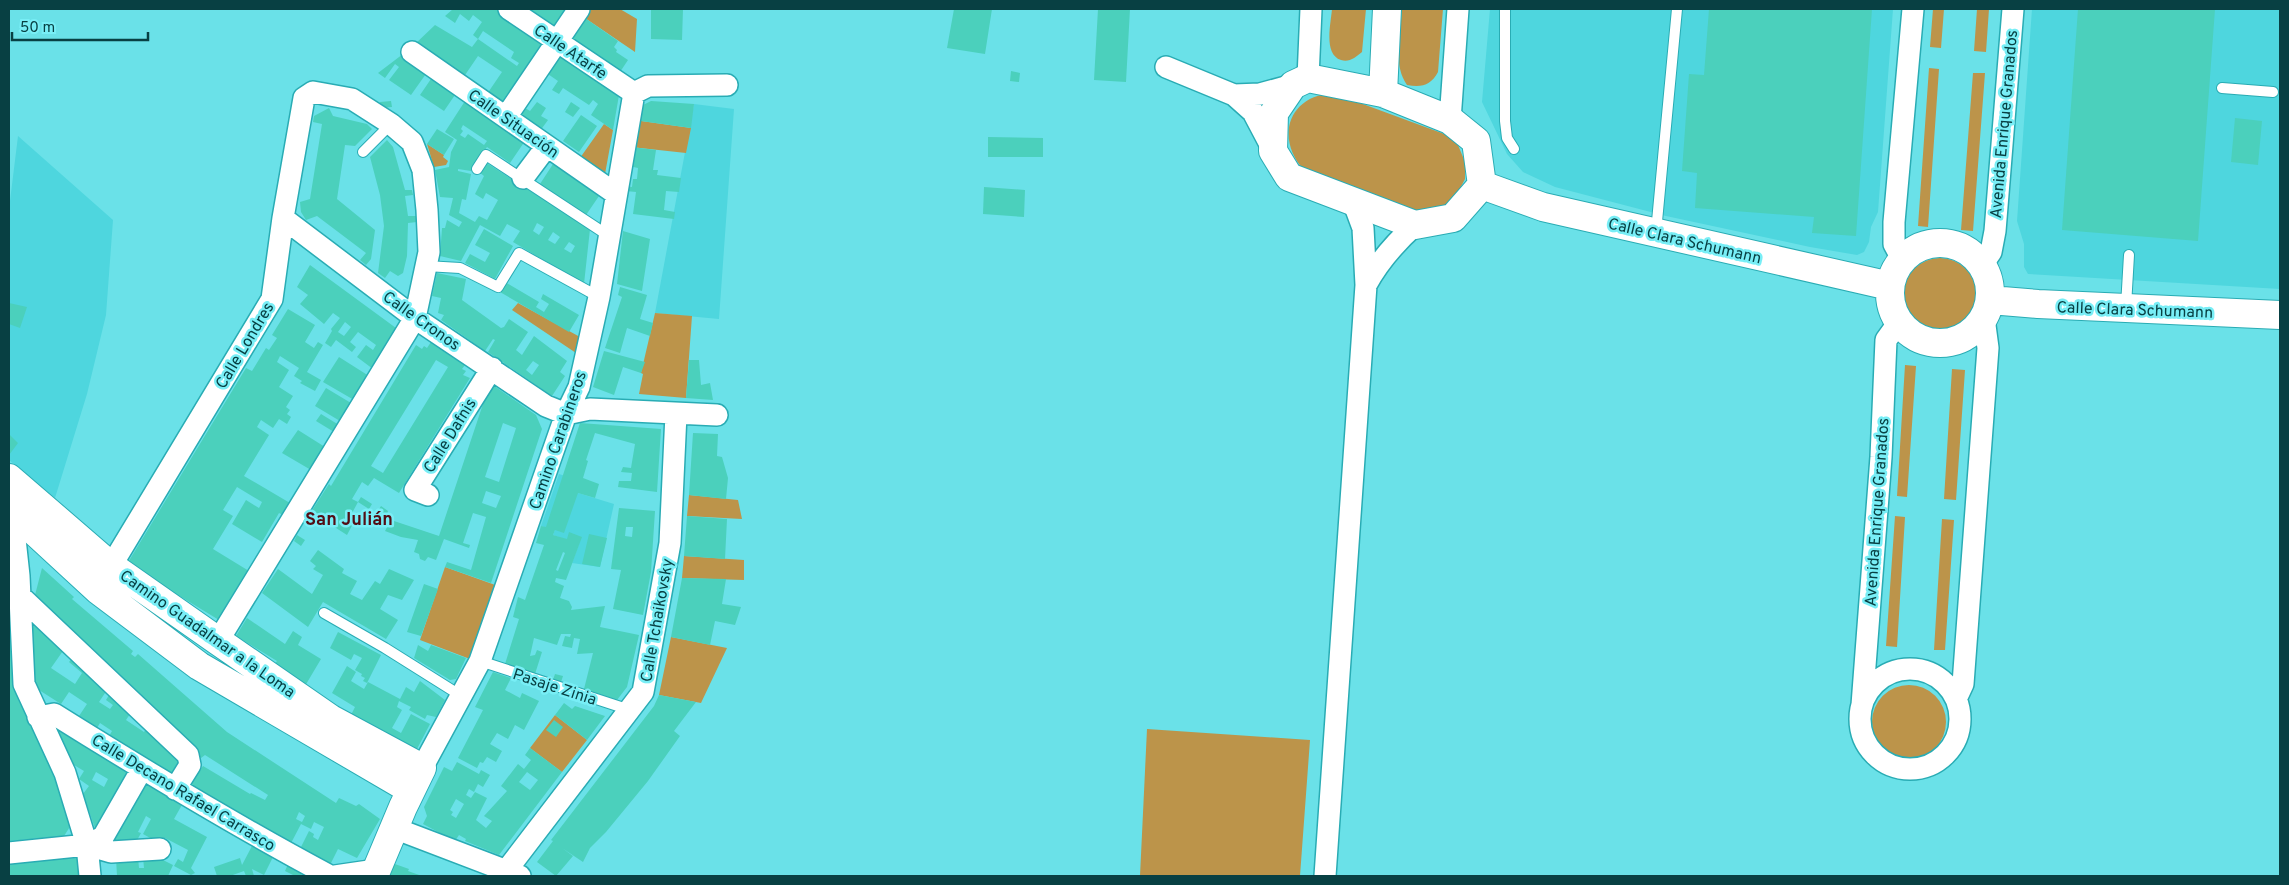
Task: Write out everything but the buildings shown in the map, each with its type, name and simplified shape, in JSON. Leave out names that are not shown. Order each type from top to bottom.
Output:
[{"type":"main road","points":[[1383,93],[1387,9]]},
{"type":"main road","points":[[1300,81],[1383,93],[1450,120],[1476,141],[1482,185],[1453,218],[1415,225],[1289,176],[1273,151],[1274,114],[1300,81]]},
{"type":"main road","name":"Calle Clara Schumann","points":[[1482,185],[1544,207],[1890,286]]},
{"type":"main road","points":[[1944,242],[1959,246],[1972,254],[1982,266],[1988,276],[1987,309],[1974,331],[1960,340],[1943,344],[1926,342],[1911,334],[1899,322],[1890,299],[1890,286],[1894,272],[1902,259],[1914,249],[1928,244],[1944,242]]},
{"type":"main road","name":"Calle Clara Schumann","points":[[1987,309],[2038,304],[2280,315]]},
{"type":"main road","name":"Camino Guadalmar a la Loma","points":[[9,478],[111,566],[417,779]]},
{"type":"main road","name":"Camino Guadalmar a la Loma","points":[[12,511],[98,590],[200,666],[417,779]]},
{"type":"main road","name":"Camino Carabineros","points":[[375,873],[417,779]]},
{"type":"street","name":"Calle Atarfe","points":[[509,9],[634,93]]},
{"type":"street","points":[[506,117],[579,9]]},
{"type":"street","points":[[1234,95],[1260,94],[1300,81],[1311,9]]},
{"type":"street","points":[[1450,120],[1458,9]]},
{"type":"street","points":[[1902,259],[1894,244],[1894,222],[1912,9]]},
{"type":"street","name":"Avenida Enrique Granados","points":[[1982,266],[1991,252],[1995,231],[2013,9]]},
{"type":"street","name":"Calle Situación","points":[[412,52],[616,194]]},
{"type":"street","points":[[1166,67],[1234,95],[1253,112],[1273,151]]},
{"type":"street","points":[[634,93],[648,86],[728,85]]},
{"type":"street","name":"Calle Londres","points":[[111,566],[272,299],[283,218],[304,98],[313,92],[352,99],[391,124]]},
{"type":"street","name":"Camino Carabineros","points":[[417,779],[463,697],[480,661],[566,414],[578,387],[599,297],[634,93]]},
{"type":"street","points":[[218,641],[415,318],[429,252],[422,170],[412,142],[391,124]]},
{"type":"street","points":[[523,178],[547,146]]},
{"type":"street","points":[[1325,876],[1366,285],[1363,228],[1354,201]]},
{"type":"street","name":"Calle Cronos","points":[[283,218],[415,318],[546,406],[566,414]]},
{"type":"street","points":[[1366,285],[1376,266],[1415,225]]},
{"type":"street","points":[[1956,699],[1963,684],[1988,348],[1987,309]]},
{"type":"street","name":"Avenida Enrique Granados","points":[[1862,705],[1881,458],[1886,340],[1899,322]]},
{"type":"street","name":"Calle Dafnis","points":[[428,495],[415,490],[492,368]]},
{"type":"street","points":[[566,414],[590,409],[717,415]]},
{"type":"street","name":"Calle Tchaikovsky","points":[[513,873],[643,692],[670,543],[676,414]]},
{"type":"street","points":[[12,511],[20,596],[24,684],[65,773],[87,845],[90,876]]},
{"type":"street","points":[[20,596],[188,755],[190,765],[175,790]]},
{"type":"street","points":[[1907,669],[1922,670],[1936,676],[1948,686],[1956,699],[1960,715],[1958,731],[1952,745],[1935,762],[1928,766],[1913,769],[1897,767],[1882,761],[1870,750],[1863,736],[1860,720],[1862,705],[1868,691],[1879,680],[1892,672],[1907,669]]},
{"type":"street","name":"Calle Decano Rafael Carrasco","points":[[38,717],[54,714],[175,790],[249,833],[330,876]]},
{"type":"street","points":[[9,853],[87,845],[103,837],[142,769]]},
{"type":"street","points":[[394,828],[513,873]]},
{"type":"street","points":[[87,845],[111,852],[160,849]]},
{"type":"street","points":[[335,876],[375,873]]},
{"type":"lane","points":[[1505,9],[1505,121],[1507,138],[1514,149]]},
{"type":"lane","points":[[1656,233],[1677,9]]},
{"type":"lane","points":[[2222,88],[2273,92]]},
{"type":"lane","points":[[363,152],[391,124]]},
{"type":"lane","points":[[477,169],[486,155],[609,236]]},
{"type":"lane","points":[[426,266],[460,268],[498,287],[519,252],[599,297]]},
{"type":"lane","points":[[2126,308],[2130,255]]},
{"type":"lane","points":[[324,613],[385,648],[463,697]]},
{"type":"lane","name":"Pasaje Zinia","points":[[480,661],[630,710]]},
{"type":"shaded area","points":[[587,9],[620,9],[637,19],[635,52],[582,16]]},
{"type":"shaded area","points":[[1332,9],[1366,9],[1362,52],[1355,58],[1344,61],[1335,57],[1332,51],[1329,38]]},
{"type":"shaded area","points":[[1402,9],[1443,9],[1438,72],[1429,83],[1422,86],[1407,85],[1402,77],[1398,48]]},
{"type":"shaded area","points":[[1490,9],[1893,9],[1878,212],[1871,227],[1869,242],[1864,252],[1857,255],[1810,247],[1666,216],[1555,187],[1523,172],[1507,154],[1482,102]]},
{"type":"shaded area","points":[[1933,9],[1944,9],[1941,48],[1930,47]]},
{"type":"shaded area","points":[[1977,9],[1989,9],[1986,52],[1974,51]]},
{"type":"shaded area","points":[[2032,9],[2280,9],[2280,289],[2028,274],[2024,267],[2024,244],[2017,221]]},
{"type":"shaded area","points":[[1929,68],[1939,69],[1928,227],[1918,226]]},
{"type":"shaded area","points":[[1973,73],[1985,73],[1973,231],[1961,230]]},
{"type":"shaded area","points":[[1333,93],[1447,135],[1458,145],[1465,162],[1465,179],[1456,196],[1440,210],[1413,213],[1305,171],[1296,159],[1290,146],[1290,122],[1296,111],[1305,102],[1317,96]]},
{"type":"shaded area","points":[[694,104],[734,109],[719,319],[655,313]]},
{"type":"shaded area","points":[[634,120],[691,128],[686,153],[631,147]]},
{"type":"shaded area","points":[[604,124],[613,130],[605,174],[580,158]]},
{"type":"shaded area","points":[[18,136],[113,220],[106,315],[87,394],[55,498],[9,460],[9,209]]},
{"type":"shaded area","points":[[427,144],[444,155],[443,157],[448,161],[446,165],[434,167]]},
{"type":"shaded area","points":[[1933,258],[1947,258],[1966,268],[1976,287],[1976,301],[1966,320],[1947,330],[1933,330],[1914,320],[1904,301],[1904,287],[1914,268]]},
{"type":"shaded area","points":[[518,303],[580,337],[576,353],[512,310]]},
{"type":"shaded area","points":[[655,313],[692,316],[686,398],[639,394],[643,374],[641,373]]},
{"type":"shaded area","points":[[1905,365],[1916,366],[1907,497],[1897,496]]},
{"type":"shaded area","points":[[1952,369],[1965,370],[1956,500],[1944,499]]},
{"type":"shaded area","points":[[559,474],[581,481],[578,493],[614,504],[600,567],[572,563],[579,544],[553,535],[555,530],[541,526]]},
{"type":"shaded area","points":[[689,495],[738,500],[742,519],[687,516]]},
{"type":"shaded area","points":[[1895,516],[1905,517],[1897,647],[1886,646]]},
{"type":"shaded area","points":[[1942,519],[1954,520],[1945,650],[1934,650]]},
{"type":"shaded area","points":[[684,556],[744,560],[744,580],[682,578]]},
{"type":"shaded area","points":[[445,567],[498,586],[470,659],[420,640]]},
{"type":"shaded area","points":[[671,637],[727,648],[701,703],[659,695]]},
{"type":"shaded area","points":[[1909,685],[1923,688],[1935,696],[1943,708],[1946,722],[1943,736],[1935,748],[1923,756],[1909,759],[1895,756],[1883,748],[1875,736],[1872,722],[1875,708],[1883,696],[1895,688]]},
{"type":"shaded area","points":[[555,715],[587,740],[562,772],[530,748]]},
{"type":"shaded area","points":[[1147,729],[1310,740],[1300,876],[1140,876]]},
{"type":"district","name":"San Julián","points":[[349,519]]}]
